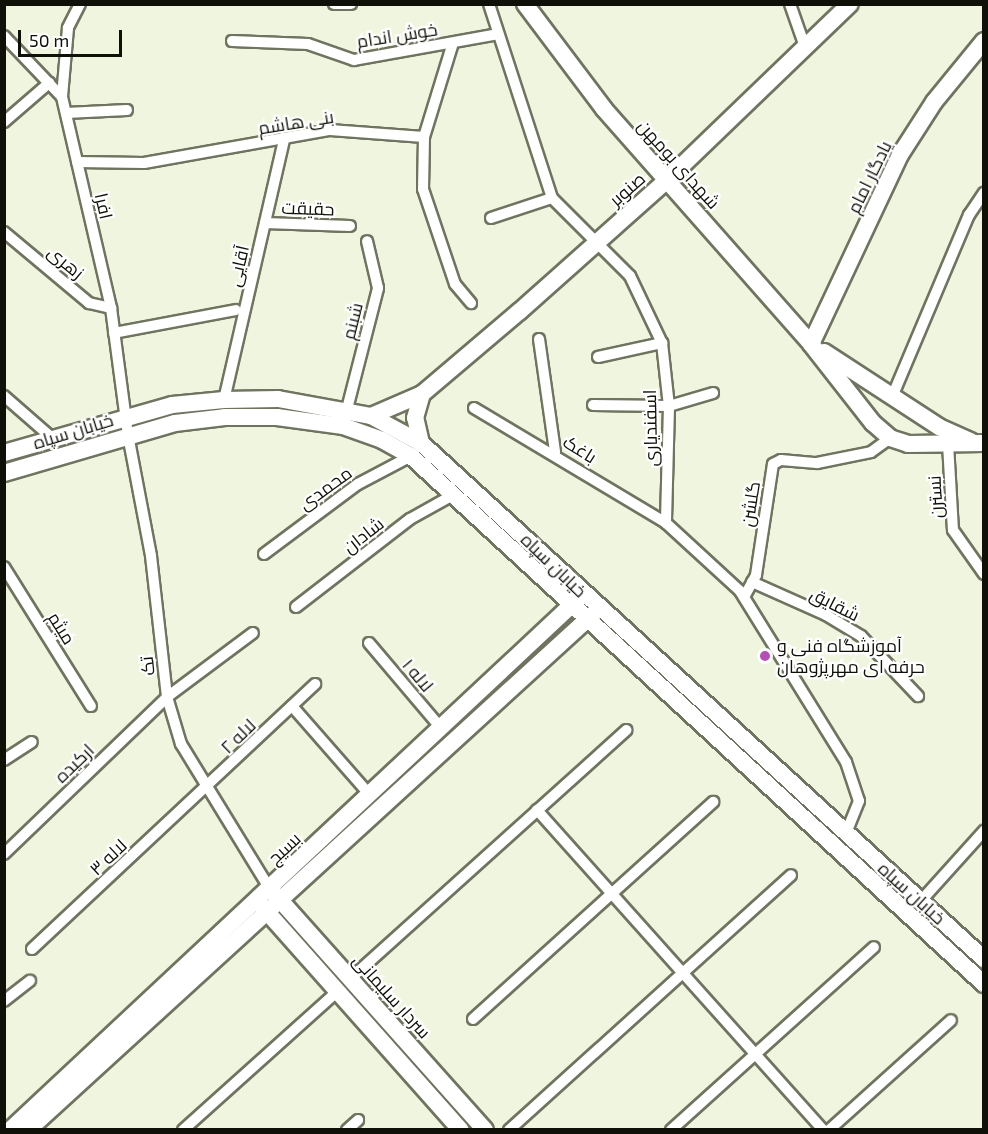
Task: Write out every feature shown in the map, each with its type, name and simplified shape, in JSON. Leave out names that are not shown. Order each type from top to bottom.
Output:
[{"type":"street","name":"افرا","points":[[80,4],[68,28],[62,97],[111,308],[126,416]]},
{"type":"street","points":[[334,4],[351,4]]},
{"type":"street","name":"اسفندیاری","points":[[489,4],[552,198],[630,276],[662,343],[669,406],[666,523]]},
{"type":"street","name":"شهدای بومهن","points":[[525,4],[604,109],[668,179],[890,438]]},
{"type":"street","points":[[790,4],[804,44]]},
{"type":"street","name":"صنوبر","points":[[371,416],[422,394],[668,179],[804,44],[850,4]]},
{"type":"street","name":"خوش اندام","points":[[232,41],[308,44],[354,60],[498,34]]},
{"type":"street","points":[[4,36],[62,97]]},
{"type":"street","name":"یادگار امام","points":[[811,344],[900,155],[934,102],[984,41]]},
{"type":"street","points":[[453,43],[424,137],[423,189],[455,284],[471,303]]},
{"type":"street","points":[[4,122],[49,83]]},
{"type":"street","points":[[66,113],[126,110]]},
{"type":"street","name":"بنی هاشم","points":[[77,162],[144,164],[284,141],[330,130],[424,137]]},
{"type":"street","name":"آقایی","points":[[224,400],[284,141]]},
{"type":"street","points":[[892,397],[969,215],[984,193]]},
{"type":"street","points":[[491,218],[552,198]]},
{"type":"street","name":"حقیقت","points":[[265,223],[350,226]]},
{"type":"street","name":"زهری","points":[[4,232],[89,303],[111,308]]},
{"type":"street","name":"شبنم","points":[[347,409],[378,288],[368,241]]},
{"type":"street","points":[[114,333],[236,310]]},
{"type":"street","points":[[539,339],[555,452]]},
{"type":"street","points":[[598,357],[662,343]]},
{"type":"street","points":[[811,344],[892,397],[980,443]]},
{"type":"street","points":[[593,405],[669,406],[713,393]]},
{"type":"street","points":[[416,450],[415,418],[422,394]]},
{"type":"street","points":[[4,396],[51,437]]},
{"type":"street","name":"خیابان سپاه","points":[[4,453],[126,416],[224,400],[278,399],[347,409],[371,416],[416,450],[599,608],[984,959]]},
{"type":"street","name":"باغک","points":[[474,408],[555,452],[666,523]]},
{"type":"street","name":"تک","points":[[126,416],[151,556],[167,697],[181,744],[206,789],[275,894]]},
{"type":"street","name":"خیابان سپاه","points":[[4,473],[175,423],[277,417],[342,426],[416,450],[453,495],[585,621],[984,984]]},
{"type":"street","points":[[890,438],[908,444],[980,443]]},
{"type":"street","name":"گلشن","points":[[744,597],[752,582],[773,465],[781,460],[817,463],[871,452],[890,438]]},
{"type":"street","name":"نسترن","points":[[948,444],[953,530],[984,574]]},
{"type":"street","name":"محمدی","points":[[264,554],[358,484],[416,450]]},
{"type":"street","name":"شادان","points":[[296,607],[410,519],[453,495]]},
{"type":"street","points":[[666,523],[744,597],[846,762],[859,801],[846,834]]},
{"type":"street","name":"میثم","points":[[4,567],[91,706]]},
{"type":"street","name":"شقایق","points":[[752,582],[826,615],[861,636],[918,696]]},
{"type":"street","name":"بسیج","points":[[275,894],[370,795],[583,594]]},
{"type":"street","name":"بسیج","points":[[28,1130],[275,894],[599,608]]},
{"type":"street","name":"ارکیده","points":[[4,854],[167,697],[252,633]]},
{"type":"street","name":"لاله ۱","points":[[369,643],[441,728]]},
{"type":"street","name":"لاله ۲","points":[[206,789],[315,684]]},
{"type":"street","points":[[292,706],[370,795]]},
{"type":"street","points":[[350,979],[627,730]]},
{"type":"street","points":[[4,760],[32,742]]},
{"type":"street","name":"لاله ۳","points":[[32,949],[206,789]]},
{"type":"street","points":[[473,1019],[713,802]]},
{"type":"street","points":[[537,810],[823,1130]]},
{"type":"street","points":[[920,902],[984,831]]},
{"type":"street","points":[[509,1130],[791,875]]},
{"type":"street","name":"سردار سلیمانی","points":[[275,894],[485,1130]]},
{"type":"street","name":"بسیج","points":[[10,1130],[262,906]]},
{"type":"street","name":"سردار سلیمانی","points":[[262,906],[461,1130]]},
{"type":"street","points":[[670,1130],[874,947]]},
{"type":"street","points":[[4,1001],[30,981]]},
{"type":"street","points":[[183,1130],[338,991]]},
{"type":"street","points":[[829,1130],[951,1020]]},
{"type":"street","points":[[347,1130],[358,1120]]},
{"type":"place","name":"آموزشگاه فنی و حرفه ای مهرپژوهان","points":[[765,656]]}]
